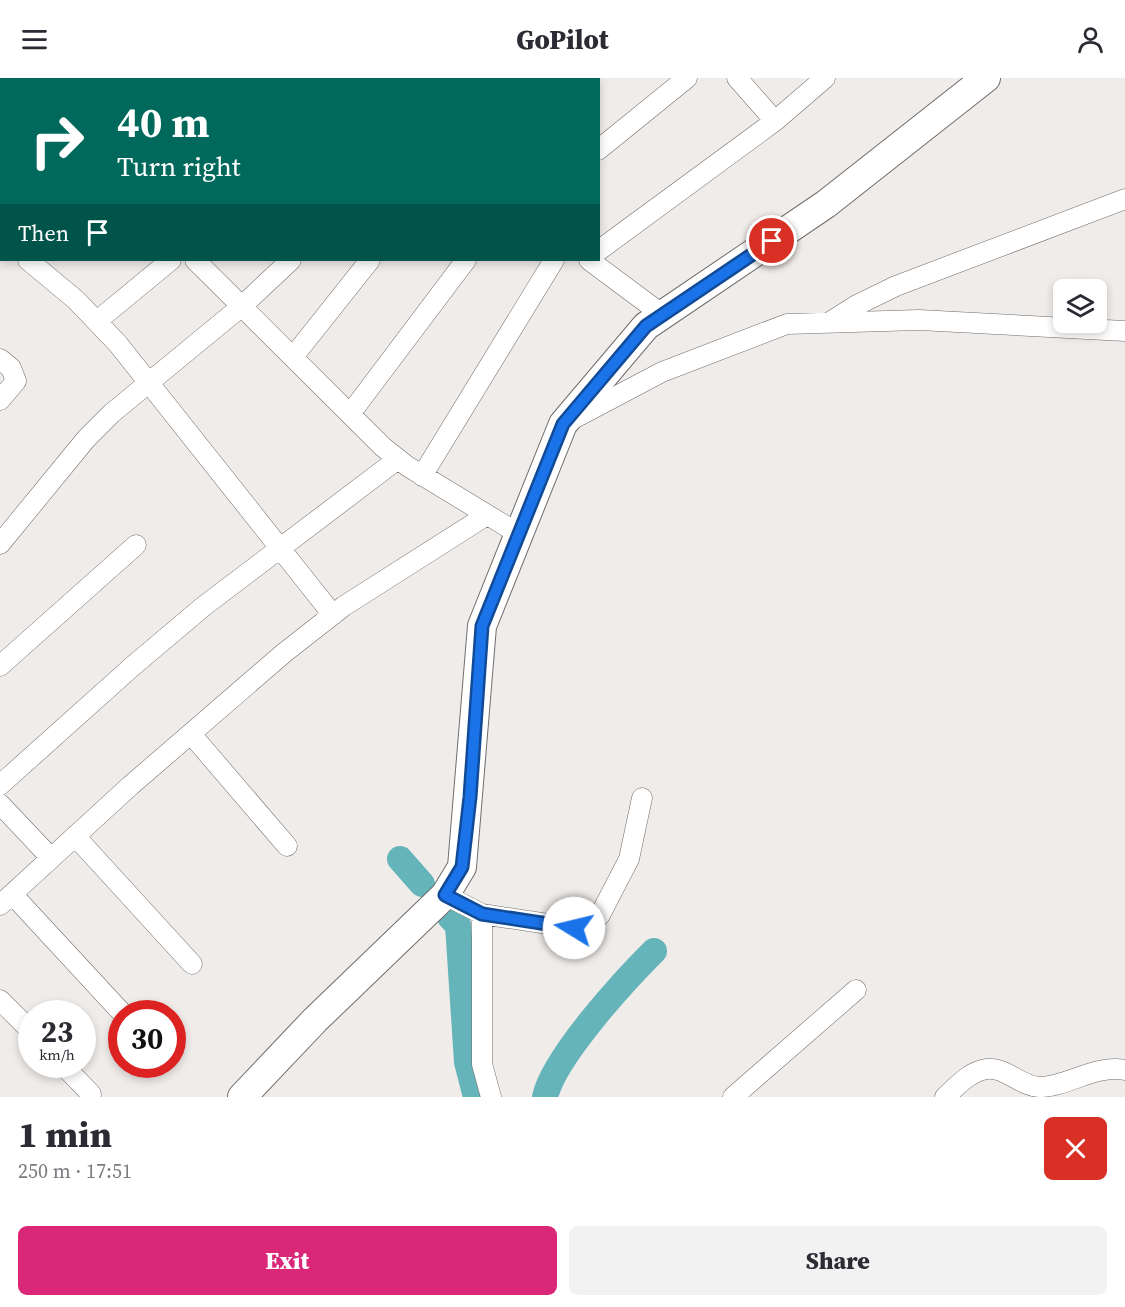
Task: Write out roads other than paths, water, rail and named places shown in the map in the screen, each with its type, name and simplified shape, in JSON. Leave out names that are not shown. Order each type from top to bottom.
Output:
[{"type":"street","points":[[600,148],[687,78]]},
{"type":"street","points":[[737,78],[775,121]]},
{"type":"street","points":[[600,249],[775,121],[825,78]]},
{"type":"street","points":[[242,1097],[315,1020],[445,895],[462,867],[470,797],[482,626],[563,424],[646,326],[826,204],[986,78]]},
{"type":"street","points":[[830,322],[857,305],[896,286],[1125,199]]},
{"type":"street","points":[[29,261],[76,300],[96,321],[149,383],[333,615]]},
{"type":"street","points":[[96,321],[170,261]]},
{"type":"street","points":[[196,261],[398,459],[422,476],[519,534]]},
{"type":"street","points":[[0,544],[86,439],[242,306],[290,261]]},
{"type":"street","points":[[293,357],[369,261]]},
{"type":"street","points":[[350,414],[465,261]]},
{"type":"street","points":[[422,476],[553,261]]},
{"type":"street","points":[[590,261],[663,315]]},
{"type":"street","points":[[563,424],[662,372],[787,324],[919,320],[1125,331]]},
{"type":"street","points":[[0,359],[11,368],[16,381],[0,400]]},
{"type":"street","points":[[0,785],[134,665],[280,548],[398,459]]},
{"type":"street","points":[[109,1000],[6,899],[191,734],[333,615],[487,515]]},
{"type":"street","points":[[0,666],[136,545]]},
{"type":"street","points":[[191,734],[286,846]]},
{"type":"street","points":[[445,895],[482,914],[574,928],[593,923],[600,915],[628,859],[642,798]]},
{"type":"street","points":[[0,804],[51,858]]},
{"type":"street","points":[[75,836],[192,964]]},
{"type":"street","points":[[482,914],[482,1064],[491,1097]]},
{"type":"street","points":[[732,1097],[856,990]]},
{"type":"street","points":[[0,1000],[18,1018]]},
{"type":"street","points":[[945,1097],[961,1081],[986,1069],[999,1070],[1040,1087],[1101,1070],[1125,1070]]},
{"type":"street","points":[[76,1078],[91,1094]]},
{"type":"waterway","points":[[400,859],[422,884]]},
{"type":"waterway","points":[[450,917],[458,925],[467,1062],[476,1097]]},
{"type":"waterway","points":[[545,1097],[551,1080],[576,1041],[609,1000],[654,951]]}]
